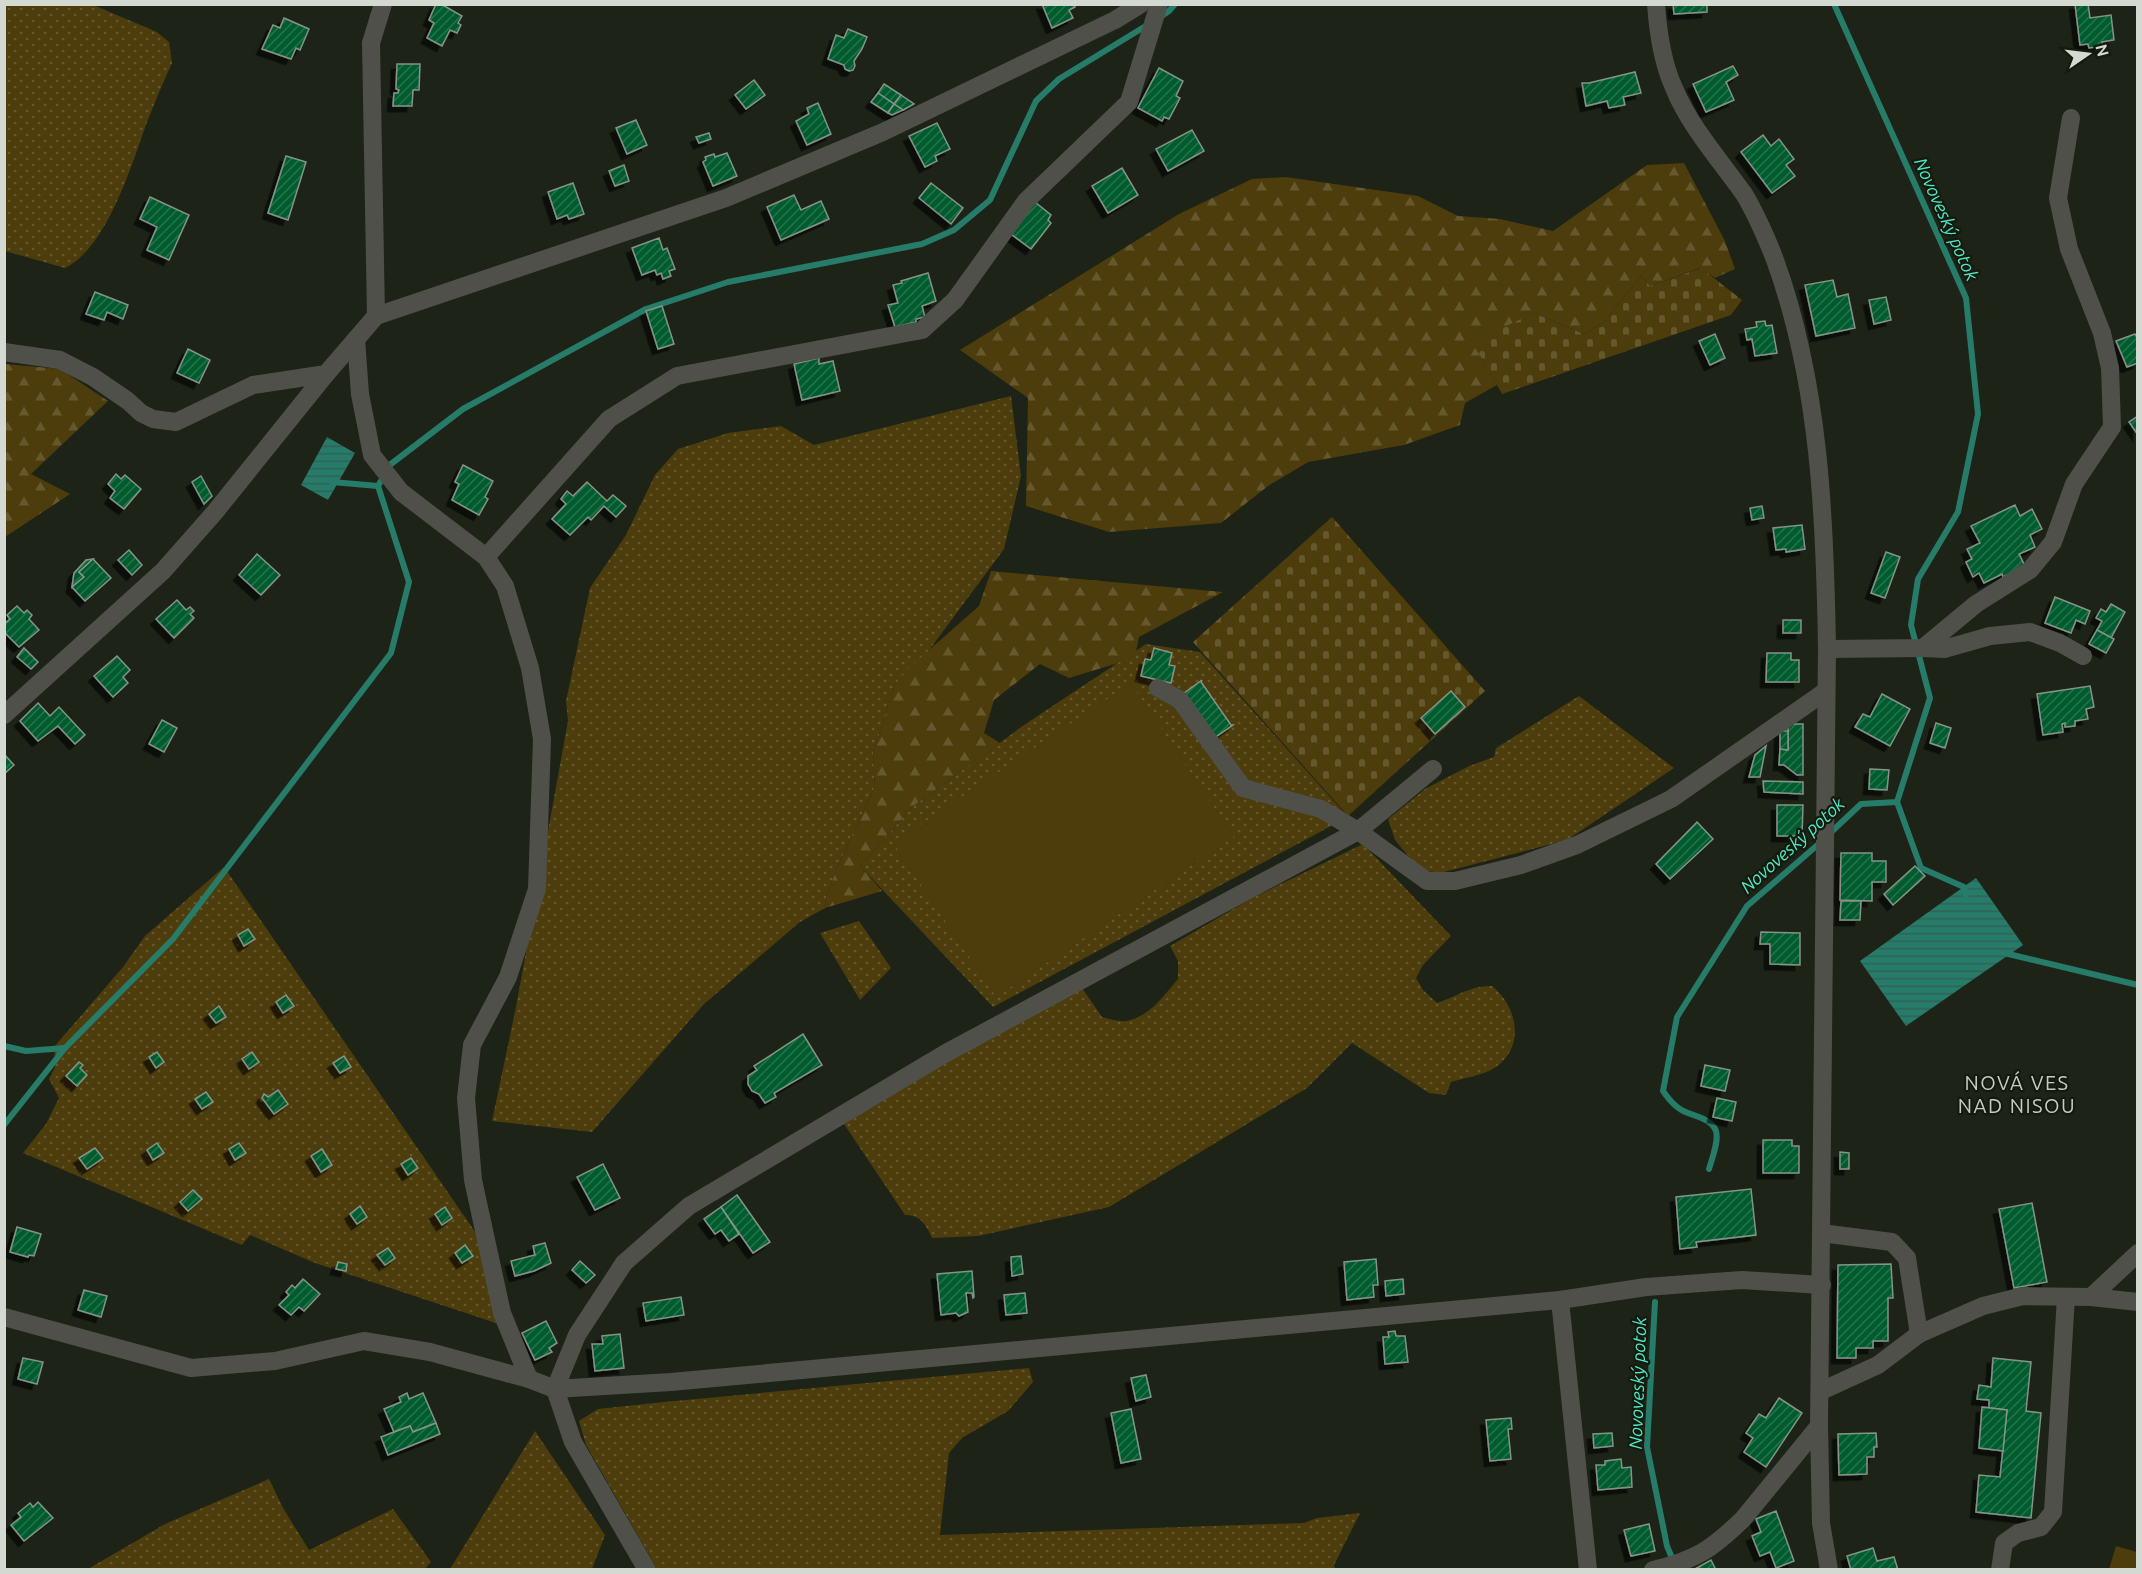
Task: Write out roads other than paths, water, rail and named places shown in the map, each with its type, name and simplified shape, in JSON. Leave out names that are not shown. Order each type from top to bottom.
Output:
[{"type":"street","points":[[376,316],[370,42],[383,4]]},
{"type":"street","points":[[1656,4],[1658,33],[1674,89],[1688,115],[1746,197],[1774,258],[1796,328],[1809,397],[1826,545],[1822,1285],[1819,1426],[1821,1523],[1829,1569]]},
{"type":"street","points":[[4,715],[163,571],[215,512],[326,374],[376,316],[726,198],[883,132],[1114,20],[1153,6],[1150,33],[1129,102],[1026,201],[955,300],[922,330],[677,376],[609,419],[486,557]]},
{"type":"street","points":[[1923,648],[1976,604],[2031,570],[2040,560],[2053,542],[2074,484],[2112,427],[2110,368],[2102,333],[2069,249],[2058,198],[2072,118]]},
{"type":"street","points":[[356,339],[360,394],[372,455],[401,492],[486,557],[505,586],[530,668],[542,739],[537,889],[508,977],[472,1045],[466,1098],[473,1180],[502,1313],[529,1379]]},
{"type":"street","points":[[4,352],[60,360],[93,377],[141,413],[153,419],[176,422],[253,385],[326,374]]},
{"type":"street","points":[[1827,649],[1944,649],[1990,636],[2030,632],[2060,643],[2083,656]]},
{"type":"street","points":[[1158,688],[1180,700],[1243,788],[1321,809],[1358,831],[1427,881],[1455,881],[1521,865],[1576,845],[1671,799],[1826,691]]},
{"type":"street","points":[[647,1569],[573,1442],[555,1389],[577,1335],[624,1263],[688,1206],[946,1053],[1358,831],[1433,768]]},
{"type":"street","points":[[1821,1233],[1892,1242],[1900,1250],[1907,1258],[1919,1334]]},
{"type":"street","points":[[2091,1297],[2138,1253]]},
{"type":"street","points":[[4,1317],[191,1368],[275,1361],[364,1341],[430,1352],[529,1379],[555,1389],[695,1380],[1560,1300],[1674,1284],[1742,1280],[1822,1285]]},
{"type":"street","points":[[1821,1391],[1878,1365],[1919,1334],[1983,1306],[2023,1296],[2091,1297],[2138,1302]]},
{"type":"street","points":[[2000,1569],[2004,1543],[2018,1533],[2041,1527],[2053,1512],[2066,1297]]},
{"type":"street","points":[[1560,1300],[1588,1569]]},
{"type":"street","points":[[1668,1566],[1704,1553],[1743,1519],[1819,1426]]},
{"type":"water","points":[[327,437],[355,453],[328,500],[301,485]]},
{"type":"water","points":[[1976,878],[2023,945],[1906,1026],[1860,961]]},
{"type":"waterway","points":[[1160,17],[1175,4]]},
{"type":"waterway","name":"Novoveský potok","points":[[1828,835],[1861,804],[1897,802],[1930,698],[1911,625],[1918,579],[1958,512],[1978,414],[1966,298],[1834,4]]},
{"type":"waterway","points":[[4,1046],[26,1051],[65,1048],[173,939],[391,653],[409,582],[378,486],[391,464],[463,409],[646,309],[728,282],[922,244],[954,230],[990,200],[1036,101],[1059,79],[1149,24]]},
{"type":"waterway","points":[[332,482],[378,486]]},
{"type":"waterway","points":[[1897,802],[1921,868],[1964,887],[1966,895]]},
{"type":"waterway","name":"Novoveský potok","points":[[1709,1169],[1717,1140],[1716,1131],[1710,1123],[1677,1107],[1663,1091],[1677,1017],[1747,906],[1821,842]]},
{"type":"waterway","points":[[2004,953],[2138,985]]},
{"type":"waterway","points":[[4,1125],[65,1048]]},
{"type":"waterway","name":"Novoveský potok","points":[[1655,1302],[1647,1447],[1667,1546],[1674,1563]]},
{"type":"district","name":"NOVÁ VES NAD NISOU","points":[[2017,1094]]}]
